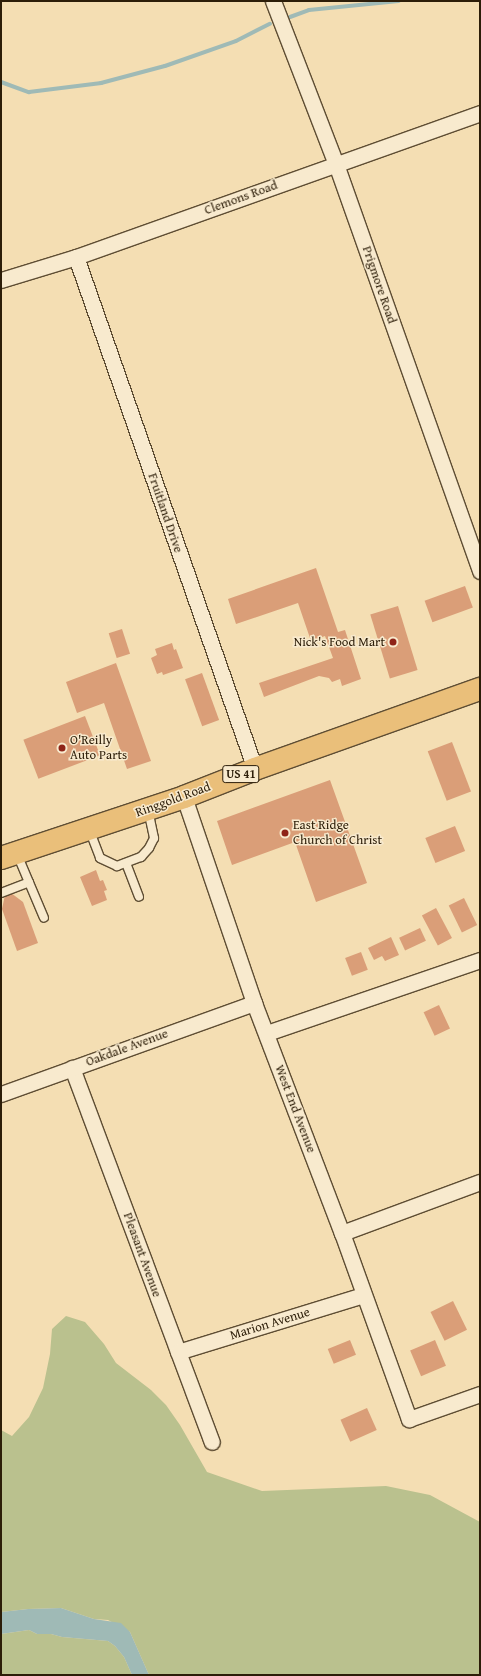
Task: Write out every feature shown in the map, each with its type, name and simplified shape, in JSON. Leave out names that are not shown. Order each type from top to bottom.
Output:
[{"type":"main road","name":"Ringgold Road","points":[[9,856],[148,810],[255,769],[480,689]]},
{"type":"street","name":"Prigmore Road","points":[[273,1],[336,164],[480,571]]},
{"type":"street","name":"Clemons Road","points":[[1,280],[76,257],[480,113]]},
{"type":"street","name":"Fruitland Drive","points":[[76,257],[255,769]]},
{"type":"street","name":"West End Avenue","points":[[184,797],[254,1003],[267,1033],[342,1233],[363,1295],[409,1419],[480,1394]]},
{"type":"street","points":[[267,1033],[480,960]]},
{"type":"street","name":"Oakdale Avenue","points":[[1,1094],[254,1003]]},
{"type":"street","name":"Pleasant Avenue","points":[[72,1068],[212,1442]]},
{"type":"street","points":[[342,1233],[480,1182]]},
{"type":"street","name":"Marion Avenue","points":[[178,1352],[363,1295]]},
{"type":"lane","points":[[89,829],[100,858],[117,866],[141,857],[154,838],[148,810]]},
{"type":"lane","points":[[9,856],[29,882],[44,918]]},
{"type":"lane","points":[[126,863],[139,897]]},
{"type":"lane","points":[[1,893],[29,882]]},
{"type":"green space","points":[[66,1316],[85,1322],[104,1344],[116,1363],[151,1390],[166,1405],[180,1425],[207,1472],[262,1491],[386,1486],[430,1495],[480,1522],[480,1675],[149,1675],[130,1632],[108,1620],[94,1619],[61,1608],[1,1612],[1,1430],[12,1436],[29,1417],[43,1388],[50,1354],[52,1329]]},
{"type":"green space","points":[[29,1630],[37,1634],[51,1634],[62,1637],[108,1641],[115,1646],[124,1657],[132,1675],[1,1675],[1,1634]]},
{"type":"water","points":[[61,1608],[94,1619],[121,1623],[130,1632],[149,1675],[132,1675],[124,1657],[115,1646],[108,1641],[62,1637],[51,1634],[37,1634],[29,1630],[1,1634],[1,1612]]},
{"type":"building","points":[[316,568],[338,632],[345,630],[361,679],[342,686],[340,679],[332,682],[329,678],[319,676],[264,697],[259,683],[333,658],[325,636],[311,641],[298,603],[236,624],[228,599]]},
{"type":"building","points":[[465,586],[473,608],[432,622],[425,601]]},
{"type":"building","name":"Nick's Food Mart","points":[[398,606],[418,670],[390,679],[370,614]]},
{"type":"building","points":[[122,629],[130,654],[117,658],[109,633]]},
{"type":"building","points":[[172,643],[174,650],[176,649],[183,668],[163,675],[162,672],[157,674],[151,658],[157,655],[155,649]]},
{"type":"building","points":[[116,663],[151,761],[127,769],[104,703],[77,713],[66,682]]},
{"type":"building","points":[[202,673],[219,720],[202,726],[185,679]]},
{"type":"building","name":"O'Reilly Auto Parts","points":[[85,716],[100,755],[38,779],[23,740]]},
{"type":"building","points":[[452,742],[471,791],[447,801],[428,751]]},
{"type":"building","name":"East Ridge Church of Christ","points":[[330,780],[367,883],[316,902],[295,842],[232,865],[217,821]]},
{"type":"building","points":[[455,826],[465,851],[435,863],[425,838]]},
{"type":"building","points":[[96,870],[100,881],[103,880],[107,890],[104,891],[107,900],[92,906],[80,877]]},
{"type":"building","points":[[11,893],[23,902],[38,943],[17,951],[2,909],[5,895]]},
{"type":"building","points":[[464,898],[477,925],[462,932],[449,905]]},
{"type":"building","points":[[436,908],[452,938],[438,946],[422,916]]},
{"type":"building","points":[[420,928],[426,941],[405,950],[399,938]]},
{"type":"building","points":[[391,937],[399,955],[385,961],[382,956],[374,960],[368,948]]},
{"type":"building","points":[[361,952],[368,970],[352,976],[345,958]]},
{"type":"building","points":[[439,1005],[450,1029],[435,1036],[424,1012]]},
{"type":"building","points":[[453,1301],[467,1330],[445,1341],[431,1312]]},
{"type":"building","points":[[350,1340],[356,1355],[334,1364],[328,1349]]},
{"type":"building","points":[[435,1340],[446,1366],[421,1376],[410,1351]]},
{"type":"building","points":[[367,1408],[377,1430],[350,1442],[341,1420]]},
{"type":"waterway","points":[[290,17],[309,10],[399,1]]},
{"type":"waterway","points":[[1,82],[29,92],[101,83],[165,66],[236,41],[270,24]]},
{"type":"place","name":"Nick's Food Mart","points":[[393,642]]},
{"type":"place","name":"O'Reilly Auto Parts","points":[[62,748]]},
{"type":"place","name":"East Ridge Church of Christ","points":[[285,833]]}]
